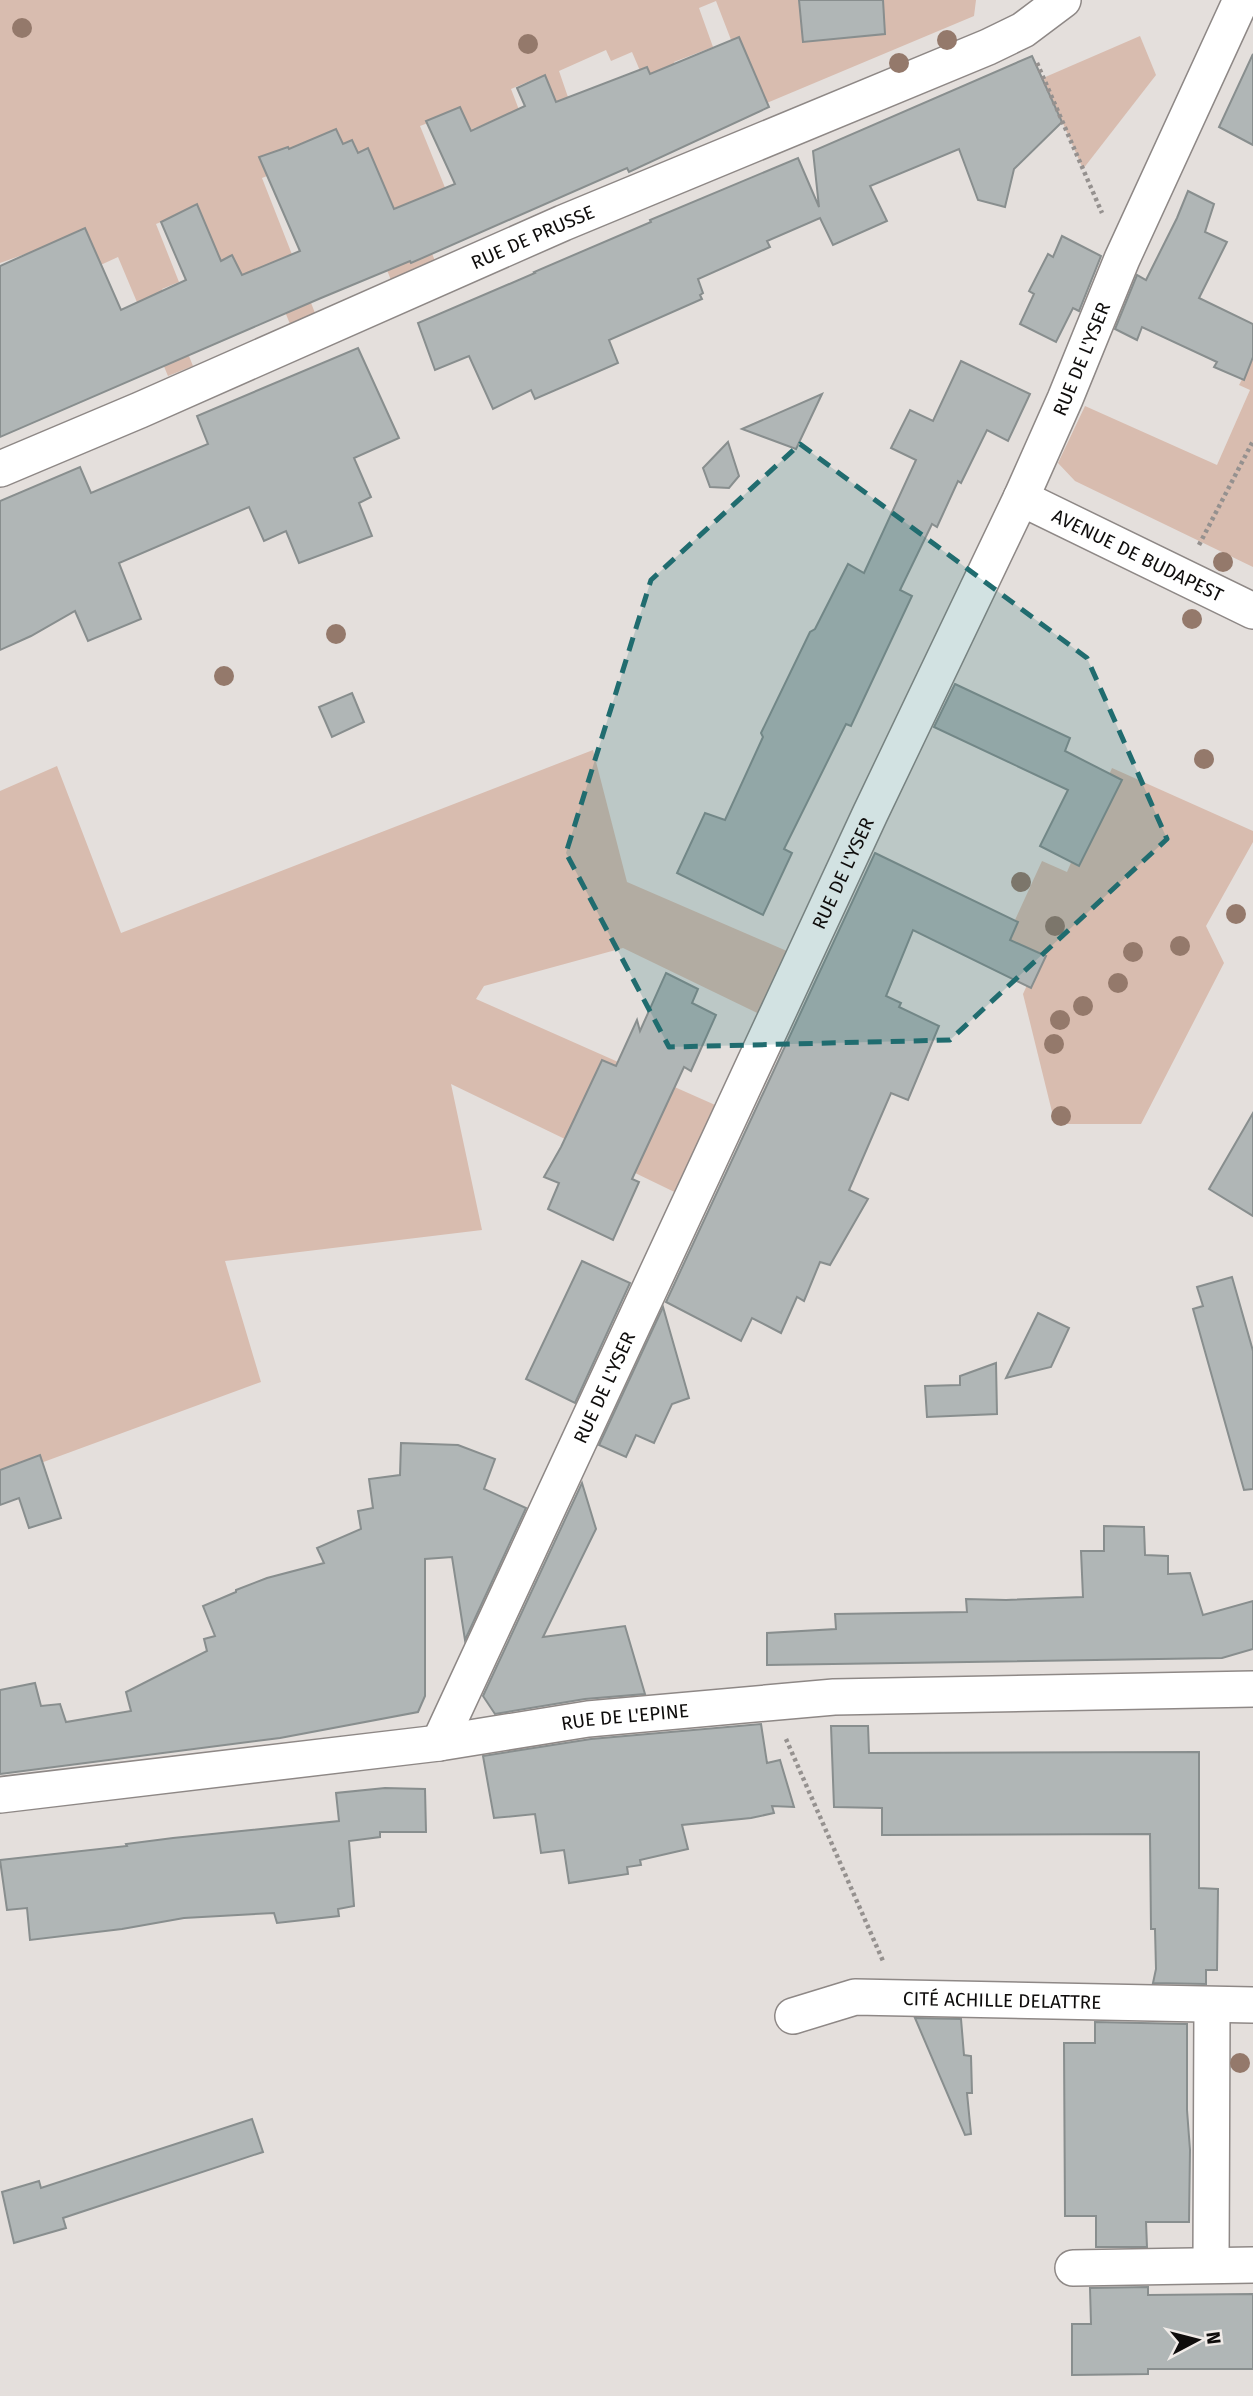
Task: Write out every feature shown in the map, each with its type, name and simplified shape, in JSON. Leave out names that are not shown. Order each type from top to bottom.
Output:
[{"type":"street","name":"RUE DE PRUSSE","points":[[0,469],[563,223],[1023,30],[1063,0]]},
{"type":"street","name":"RUE DE L'YSER","points":[[439,1743],[864,826],[1021,498],[1122,259],[1241,0]]},
{"type":"street","name":"AVENUE DE BUDAPEST","points":[[1021,498],[1253,611]]},
{"type":"street","name":"RUE DE L'EPINE","points":[[0,1795],[439,1743],[588,1719],[834,1697],[1253,1689]]},
{"type":"street","name":"CITÉ ACHILLE DELATTRE","points":[[793,2016],[855,1997],[1253,2005]]},
{"type":"street","points":[[1211,2266],[1212,2006]]},
{"type":"street","points":[[1073,2268],[1253,2265]]},
{"type":"path","points":[[1023,30],[1122,259]]},
{"type":"path","points":[[1183,577],[1253,441]]},
{"type":"path","points":[[770,1703],[900,1998]]},
{"type":"highlighted area","points":[[800,444],[1087,658],[1167,839],[950,1040],[669,1047],[566,853],[651,580]]},
{"type":"shaded area","points":[[0,0],[976,0],[974,16],[757,107],[716,1],[699,8],[713,47],[674,62],[679,76],[647,87],[632,52],[611,61],[606,50],[559,71],[580,132],[549,108],[537,78],[511,89],[521,115],[495,120],[462,133],[454,113],[420,126],[446,190],[412,203],[435,261],[391,280],[343,161],[292,166],[262,178],[315,313],[290,324],[267,268],[236,280],[218,262],[196,208],[156,224],[179,282],[162,289],[193,366],[168,376],[118,257],[94,268],[42,248],[0,263]]},
{"type":"shaded area","points":[[1140,36],[1156,75],[1083,169],[1043,78]]},
{"type":"shaded area","points":[[1253,359],[1253,567],[1075,481],[1058,463],[1085,406],[1217,465],[1250,390],[1239,385]]},
{"type":"shaded area","points":[[593,750],[627,882],[803,958],[774,1021],[623,948],[484,986],[476,999],[731,1112],[691,1200],[451,1084],[482,1230],[225,1261],[261,1382],[0,1478],[0,791],[57,766],[121,933]]},
{"type":"shaded area","points":[[1112,768],[1253,831],[1253,842],[1206,926],[1224,963],[1141,1124],[1055,1124],[1023,994],[1038,961],[1004,944],[1042,861],[1067,872]]},
{"type":"building","points":[[799,0],[883,0],[885,34],[803,42]]},
{"type":"building","points":[[739,37],[769,107],[629,172],[627,168],[411,263],[410,261],[321,298],[0,437],[0,266],[85,228],[121,310],[186,280],[161,222],[197,204],[221,261],[232,255],[242,275],[300,251],[259,157],[288,147],[289,149],[336,129],[343,144],[352,140],[358,153],[368,148],[394,209],[455,184],[426,121],[460,107],[471,131],[525,106],[517,88],[545,75],[556,102],[647,67],[650,74]]},
{"type":"building","points":[[1253,54],[1253,145],[1219,127]]},
{"type":"building","points":[[1032,56],[1062,122],[1014,169],[1005,207],[978,200],[959,149],[870,186],[887,221],[833,245],[820,218],[767,241],[770,247],[698,279],[703,293],[700,295],[702,299],[609,340],[618,363],[535,399],[531,390],[493,409],[469,356],[435,370],[418,323],[798,158],[819,207],[813,151]]},
{"type":"building","points":[[1188,191],[1214,204],[1205,232],[1227,242],[1199,298],[1253,324],[1253,357],[1244,380],[1214,367],[1217,362],[1142,327],[1137,340],[1115,329],[1137,275],[1146,280]]},
{"type":"building","points":[[1062,236],[1101,256],[1079,311],[1073,308],[1056,342],[1020,324],[1034,294],[1029,291],[1048,254],[1053,257]]},
{"type":"building","points":[[358,348],[399,438],[354,458],[371,497],[359,503],[372,536],[299,563],[286,531],[264,541],[249,507],[119,563],[141,619],[88,641],[75,611],[0,650],[0,501],[80,467],[91,493],[208,444],[197,416]]},
{"type":"building","points":[[961,361],[1030,394],[1008,441],[987,430],[961,483],[958,481],[937,527],[932,524],[900,590],[912,596],[851,726],[846,724],[784,849],[792,853],[763,915],[677,873],[705,813],[725,820],[763,737],[761,733],[810,632],[815,629],[848,564],[864,573],[916,460],[891,448],[910,410],[933,421]]},
{"type":"building","points":[[822,394],[796,449],[742,429]]},
{"type":"building","points":[[728,442],[739,476],[729,488],[710,487],[703,468]]},
{"type":"building","points":[[955,684],[1070,738],[1065,751],[1122,780],[1079,866],[1040,846],[1068,790],[934,727]]},
{"type":"building","points":[[352,693],[364,722],[332,737],[319,707]]},
{"type":"building","points":[[875,853],[1018,922],[1010,940],[1046,956],[1031,988],[913,930],[886,996],[901,1003],[899,1007],[939,1026],[908,1100],[891,1093],[849,1190],[868,1199],[830,1265],[820,1262],[804,1301],[797,1297],[781,1333],[752,1318],[741,1341],[666,1302]]},
{"type":"building","points":[[666,973],[698,989],[692,1003],[716,1015],[691,1071],[684,1067],[632,1179],[639,1182],[613,1240],[548,1209],[559,1183],[544,1177],[602,1060],[616,1066],[637,1020],[640,1031]]},
{"type":"building","points":[[1253,1113],[1253,1216],[1209,1189]]},
{"type":"building","points":[[582,1261],[630,1283],[575,1403],[526,1379]]},
{"type":"building","points":[[1232,1277],[1253,1351],[1253,1489],[1244,1490],[1193,1309],[1203,1306],[1197,1287]]},
{"type":"building","points":[[663,1307],[689,1398],[672,1404],[654,1443],[636,1435],[626,1457],[599,1445]]},
{"type":"building","points":[[1038,1313],[1069,1328],[1051,1367],[1006,1378]]},
{"type":"building","points":[[996,1363],[997,1414],[927,1417],[925,1386],[960,1385],[960,1376]]},
{"type":"building","points":[[401,1443],[458,1445],[495,1459],[484,1489],[526,1508],[465,1640],[452,1557],[425,1559],[425,1696],[418,1712],[280,1738],[0,1774],[0,1690],[35,1683],[41,1706],[60,1704],[66,1722],[131,1711],[126,1692],[207,1651],[204,1639],[215,1636],[203,1606],[267,1578],[324,1563],[317,1548],[361,1529],[358,1511],[373,1508],[369,1479],[400,1475]]},
{"type":"building","points":[[40,1455],[61,1518],[29,1528],[19,1498],[0,1505],[0,1470]]},
{"type":"building","points":[[582,1483],[596,1529],[543,1637],[625,1626],[645,1694],[585,1699],[495,1714],[483,1696]]},
{"type":"building","points":[[1104,1526],[1144,1527],[1145,1555],[1168,1556],[1168,1574],[1190,1573],[1203,1615],[1253,1601],[1253,1649],[1222,1658],[767,1665],[767,1633],[836,1629],[835,1614],[967,1612],[966,1599],[1083,1597],[1081,1551],[1104,1551]]},
{"type":"building","points":[[761,1724],[767,1763],[780,1760],[794,1807],[772,1806],[774,1813],[751,1818],[682,1825],[688,1849],[640,1860],[641,1865],[627,1867],[628,1874],[569,1883],[564,1850],[541,1853],[535,1814],[494,1818],[483,1756],[591,1739]]},
{"type":"building","points":[[831,1726],[868,1726],[869,1753],[1199,1752],[1199,1888],[1218,1889],[1217,1970],[1206,1970],[1206,1984],[1153,1983],[1156,1969],[1155,1929],[1151,1929],[1150,1834],[882,1835],[882,1808],[834,1807]]},
{"type":"building","points":[[385,1788],[425,1789],[426,1832],[380,1832],[380,1837],[349,1841],[354,1906],[338,1909],[339,1916],[277,1923],[274,1913],[184,1918],[122,1929],[30,1940],[27,1908],[7,1910],[0,1860],[339,1821],[336,1793]]},
{"type":"building","points":[[915,2018],[961,2019],[964,2055],[971,2056],[972,2093],[967,2093],[971,2134],[965,2135]]},
{"type":"building","points":[[1095,2022],[1187,2024],[1189,2222],[1146,2222],[1147,2247],[1096,2247],[1096,2216],[1065,2216],[1064,2043],[1095,2043]]},
{"type":"building","points":[[252,2119],[263,2152],[63,2218],[66,2228],[14,2243],[2,2192],[39,2181],[41,2188]]},
{"type":"building","points":[[1148,2287],[1148,2295],[1253,2294],[1253,2369],[1148,2369],[1148,2374],[1072,2375],[1072,2324],[1091,2324],[1090,2288]]}]
